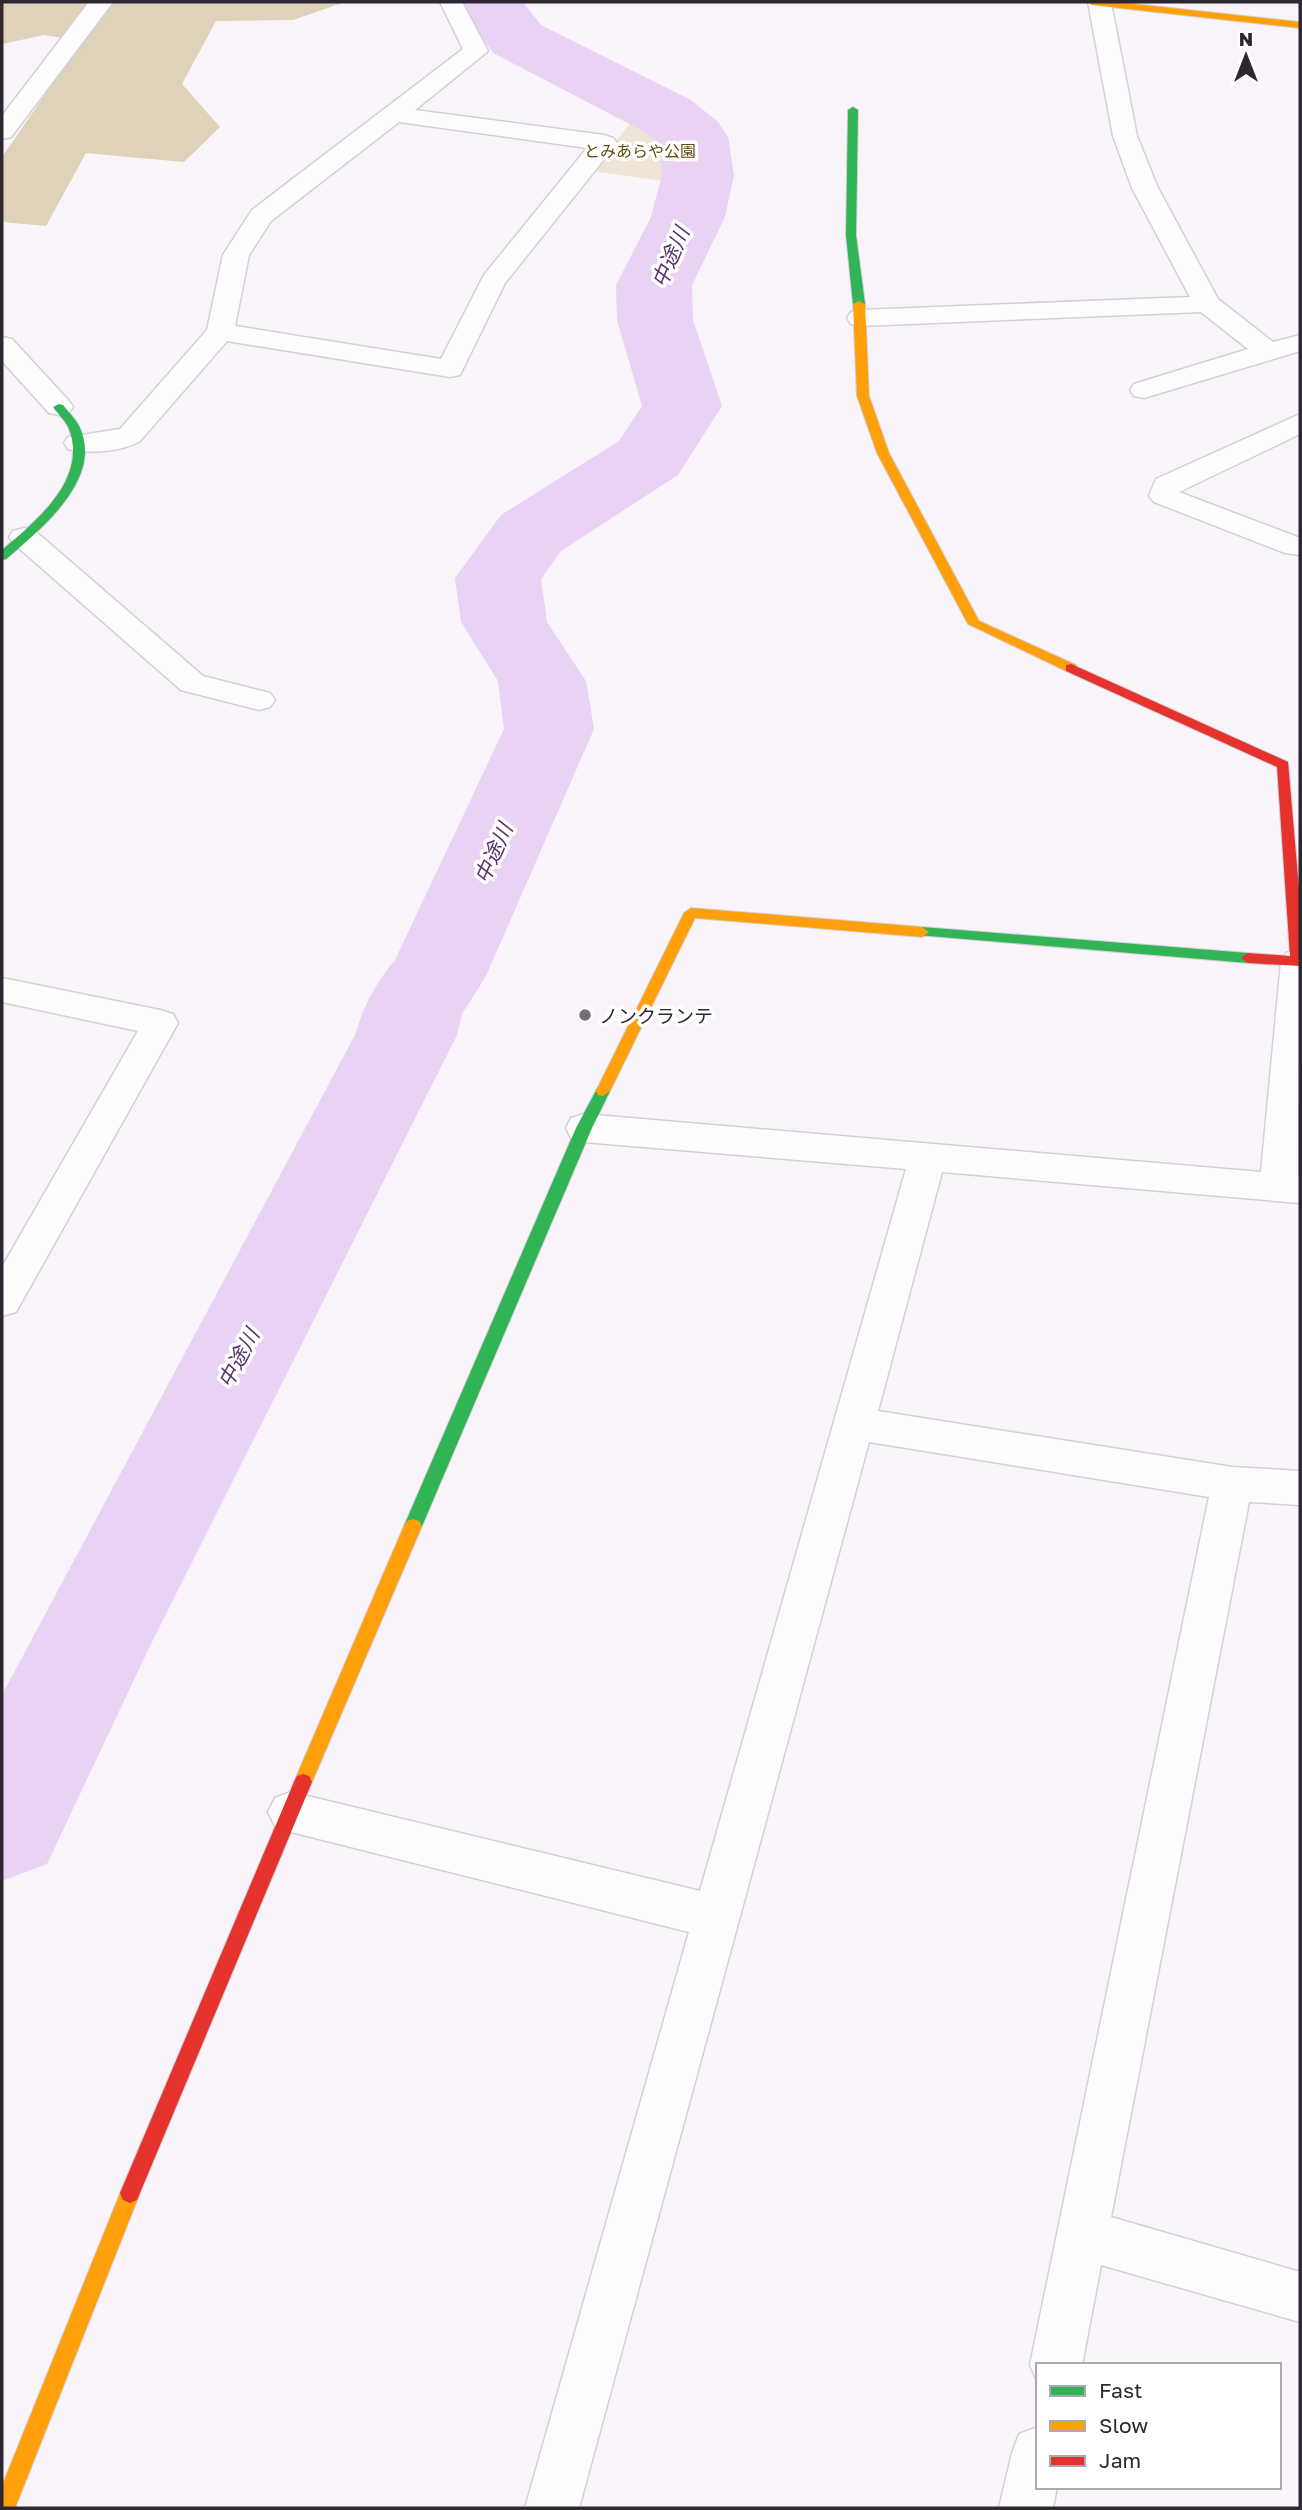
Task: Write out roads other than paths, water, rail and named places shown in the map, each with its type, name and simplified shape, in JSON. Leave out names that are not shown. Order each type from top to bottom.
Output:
[{"type":"street","points":[[2,132],[101,2]]},
{"type":"street","points":[[78,443],[123,439],[131,435],[220,332],[236,255],[261,216],[476,51],[451,2]]},
{"type":"street","points":[[1092,2],[1300,25]]},
{"type":"street","points":[[1099,3],[1125,136],[1145,188],[1207,304],[1268,352]]},
{"type":"street","points":[[584,1128],[1289,1188],[1298,962],[1293,817],[1283,765],[974,624],[883,453],[863,396],[861,318],[851,234],[853,110]]},
{"type":"street","points":[[220,332],[450,369],[493,281],[604,144],[393,114]]},
{"type":"street","points":[[861,318],[1207,304]]},
{"type":"street","points":[[1144,390],[1300,343]]},
{"type":"street","points":[[2,345],[73,425],[78,443],[78,467],[70,487],[13,547],[191,682],[259,700]]},
{"type":"street","points":[[1296,547],[1164,496],[1166,485],[1300,424]]},
{"type":"street","points":[[4,2508],[154,2132],[584,1128],[691,913],[1298,962]]},
{"type":"street","points":[[2,990],[160,1023],[2,1301]]},
{"type":"street","points":[[552,2508],[928,1157]]},
{"type":"street","points":[[853,1423],[1232,1484],[1300,1488]]},
{"type":"street","points":[[1056,2363],[1232,1484]]},
{"type":"street","points":[[290,1812],[717,1917]]},
{"type":"street","points":[[1083,2234],[1300,2297]]},
{"type":"street","points":[[1027,2508],[1036,2463]]},
{"type":"waterway","name":"中途川","points":[[2,1823],[99,1626],[406,1035],[414,1005],[437,976],[549,729],[542,681],[504,622],[498,578],[531,533],[649,458],[682,406],[655,320],[654,285],[688,217],[698,175],[693,137],[666,115],[517,39],[490,2]]},
{"type":"place","name":"ノンクランテ","points":[[585,1015]]},
{"type":"park label","name":"とみあらや公園","points":[[640,151]]}]
